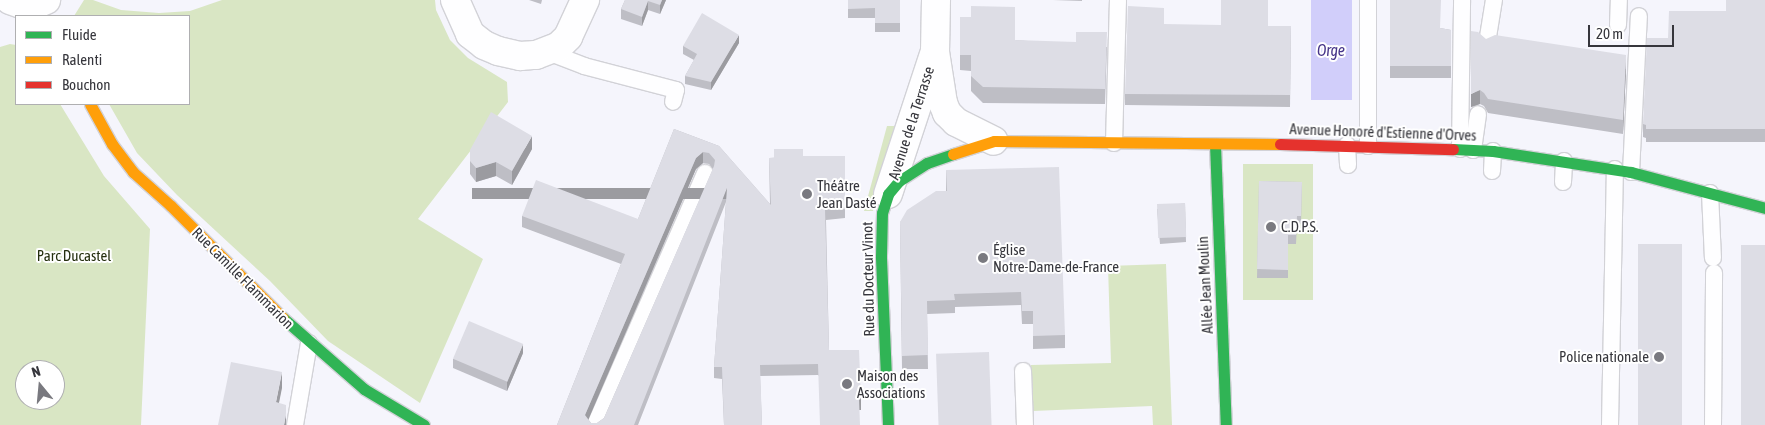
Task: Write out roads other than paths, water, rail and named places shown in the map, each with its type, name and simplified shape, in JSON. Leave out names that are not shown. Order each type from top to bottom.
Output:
[{"type":"street","points":[[10,0],[24,5],[45,6]]},
{"type":"street","points":[[455,0],[470,34],[484,45],[498,51],[520,56],[548,52],[568,37],[585,0]]},
{"type":"street","name":"Avenue de la Terrasse","points":[[936,0],[935,52],[943,103],[947,113],[956,122],[994,141]]},
{"type":"street","name":"Avenue de la Terrasse","points":[[888,194],[935,52]]},
{"type":"street","name":"Rue Camille Flammarion","points":[[91,105],[112,144],[132,172],[171,206],[308,343],[364,390],[424,425]]},
{"type":"street","points":[[888,194],[905,177],[927,163],[994,141]]},
{"type":"street","name":"Avenue Honoré d'Estienne d'Orves","points":[[994,141],[1347,145],[1493,151],[1632,172],[1765,208]]},
{"type":"street","name":"Allée Jean Moulin","points":[[1214,144],[1226,425]]},
{"type":"street","name":"Rue du Docteur Vinot","points":[[888,194],[882,213],[881,256],[888,425]]},
{"type":"lane","points":[[1114,143],[1118,0]]},
{"type":"lane","points":[[1368,0],[1368,146]]},
{"type":"lane","points":[[1462,0],[1466,149]]},
{"type":"lane","points":[[1487,43],[1494,0]]},
{"type":"lane","points":[[1618,25],[1619,0]]},
{"type":"lane","points":[[1632,172],[1639,16]]},
{"type":"lane","points":[[548,52],[584,66],[676,90],[673,102]]},
{"type":"lane","points":[[1466,149],[1478,114]]},
{"type":"lane","points":[[1347,145],[1348,165]]},
{"type":"lane","points":[[1421,166],[1422,147]]},
{"type":"lane","points":[[1492,171],[1493,151]]},
{"type":"lane","points":[[1563,182],[1564,161]]},
{"type":"lane","points":[[1610,425],[1615,169]]},
{"type":"lane","points":[[595,425],[705,173]]},
{"type":"lane","points":[[1710,193],[1714,266],[1713,425]]},
{"type":"lane","points":[[295,425],[308,343]]},
{"type":"lane","points":[[1024,370],[1025,425]]},
{"type":"water","name":"Orge","points":[[1311,0],[1352,0],[1352,100],[1311,100]]},
{"type":"place","name":"Théâtre Jean Dasté","points":[[807,194]]},
{"type":"place","name":"C.D.P.S.","points":[[1271,227]]},
{"type":"place","name":"Église Notre-Dame-de-France","points":[[983,258]]},
{"type":"place","name":"Police nationale","points":[[1659,357]]},
{"type":"place","name":"Maison des Associations","points":[[847,384]]},
{"type":"park label","name":"Parc Ducastel","points":[[74,256]]}]
